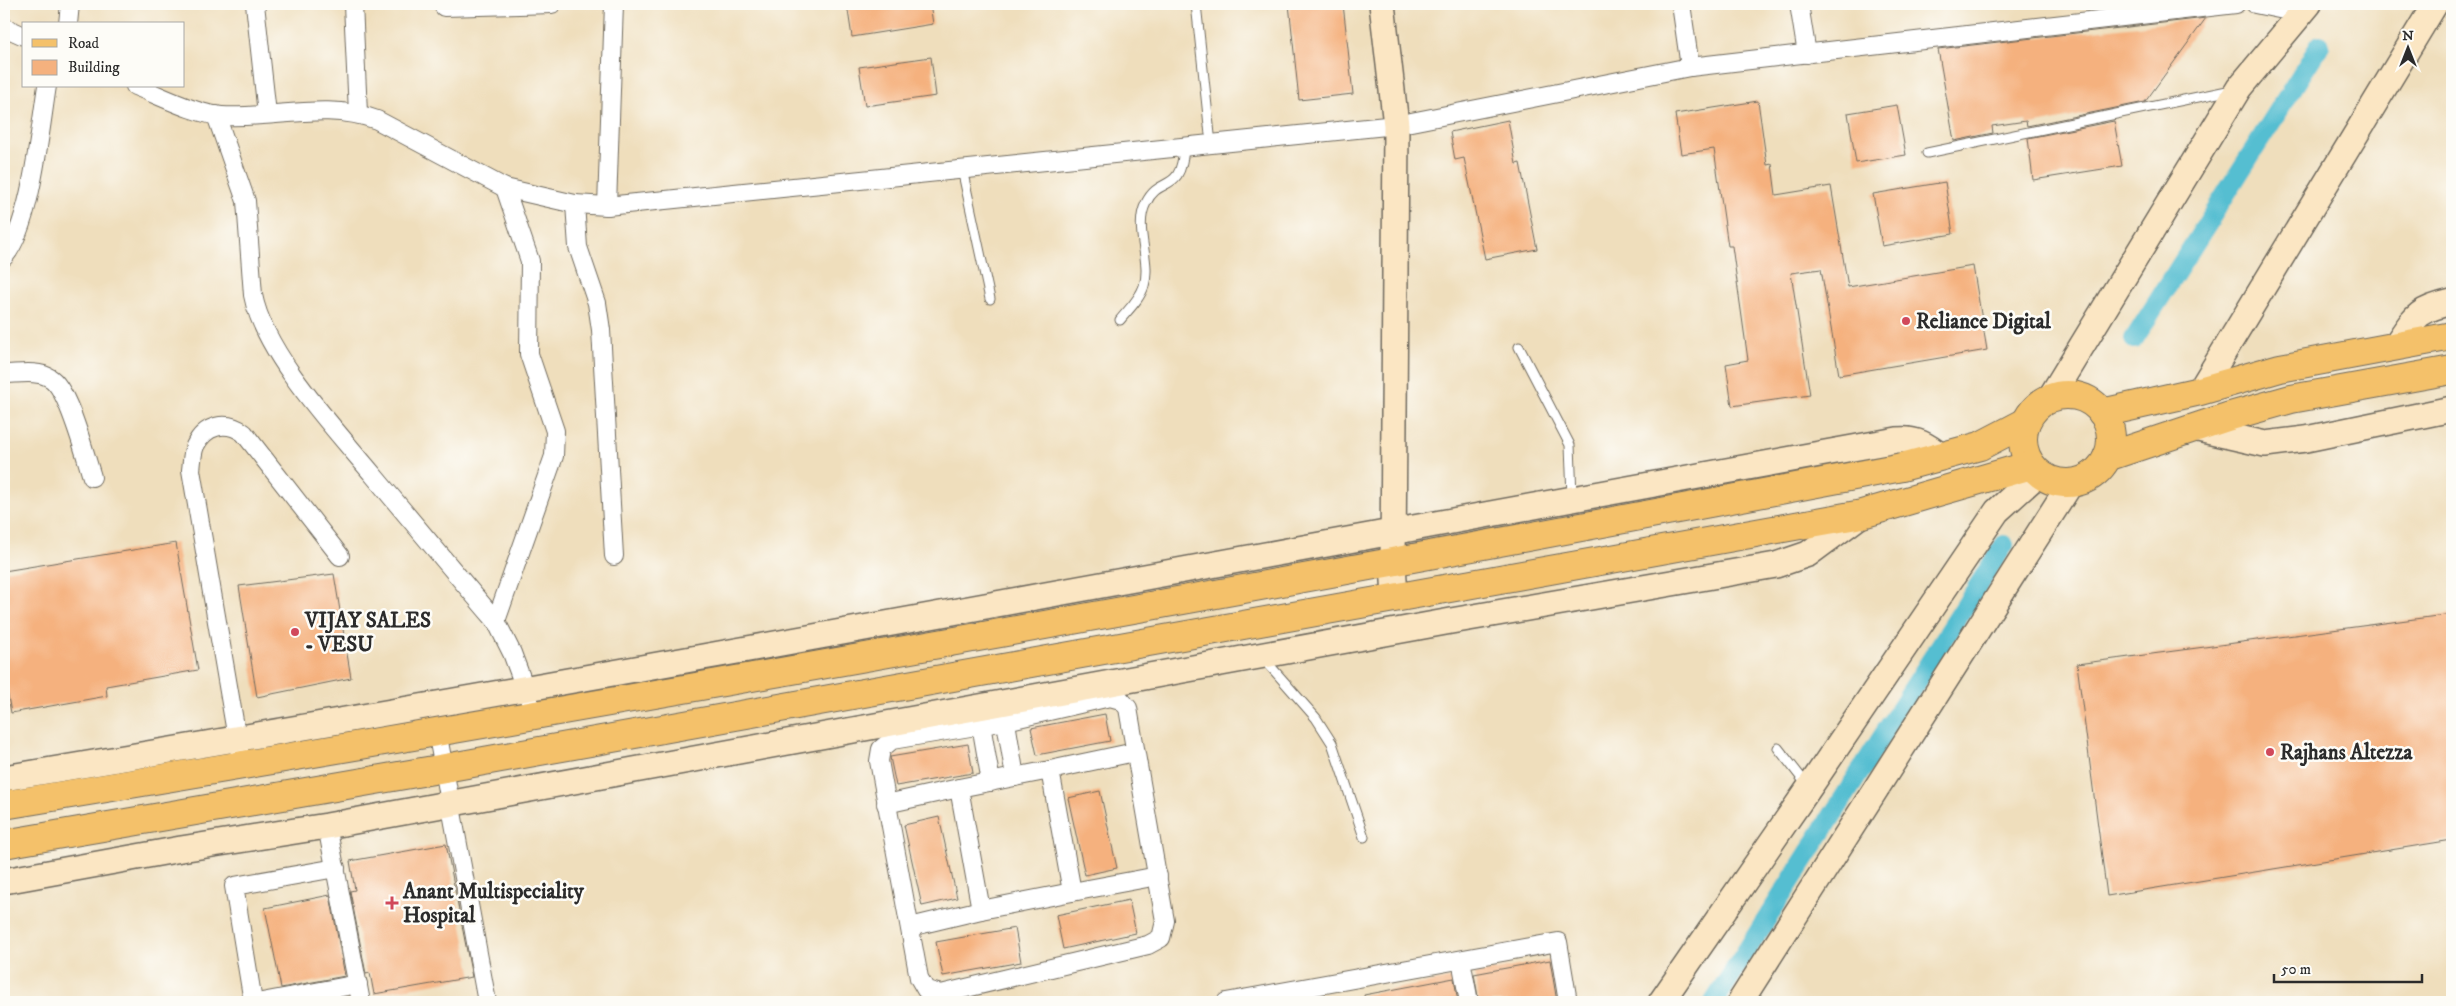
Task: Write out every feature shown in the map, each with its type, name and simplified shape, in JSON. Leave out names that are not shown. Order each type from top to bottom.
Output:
[{"type":"main road","points":[[2102,413],[2200,391],[2280,368],[2452,336]]},
{"type":"main road","points":[[2107,457],[2194,428],[2291,399],[2452,370]]},
{"type":"main road","points":[[4,805],[239,752],[437,731],[1393,563],[1902,467],[1980,446],[2026,422],[2036,408],[2050,398],[2073,396],[2089,402],[2102,413],[2111,435],[2107,457],[2092,475],[2071,483],[2049,479],[2035,469],[2023,444],[2026,422]]},
{"type":"main road","points":[[4,844],[444,768],[1862,514],[2035,469]]},
{"type":"street","points":[[68,22],[70,4]]},
{"type":"street","points":[[256,4],[267,114]]},
{"type":"street","points":[[353,4],[358,113]]},
{"type":"street","points":[[444,8],[552,4]]},
{"type":"street","points":[[607,206],[614,4]]},
{"type":"street","points":[[1382,4],[1396,125],[1393,563],[1395,598]]},
{"type":"street","points":[[1682,4],[1690,67]]},
{"type":"street","points":[[1799,4],[1807,54]]},
{"type":"street","points":[[142,88],[216,115],[242,116],[326,111],[358,113],[376,120],[505,188],[575,204],[607,206],[1396,125],[1690,67],[2236,4]]},
{"type":"street","points":[[2255,4],[2306,9]]},
{"type":"street","points":[[2200,391],[2435,4]]},
{"type":"street","points":[[2050,398],[2239,88],[2306,9]]},
{"type":"street","points":[[4,27],[22,35]]},
{"type":"street","points":[[4,257],[18,234],[25,211],[47,88]]},
{"type":"street","points":[[216,115],[246,201],[253,295],[258,316],[269,340],[331,424],[496,621],[512,653],[535,714]]},
{"type":"street","points":[[496,621],[554,456],[556,442],[553,422],[529,354],[530,261],[505,188]]},
{"type":"street","points":[[575,204],[578,247],[600,314],[614,556]]},
{"type":"street","points":[[2395,346],[2416,315],[2434,306],[2452,302]]},
{"type":"street","points":[[4,374],[39,374],[49,377],[56,382],[67,404],[92,477]]},
{"type":"street","points":[[2194,428],[2265,444],[2306,439],[2452,409]]},
{"type":"street","points":[[239,752],[191,470],[195,446],[205,434],[215,427],[224,425],[234,426],[244,433],[340,556]]},
{"type":"street","points":[[4,778],[239,752],[525,687],[1067,592],[1394,530],[1897,440],[1919,441],[1929,446],[1942,457]]},
{"type":"street","points":[[1661,1002],[1997,511],[2035,469]]},
{"type":"street","points":[[1740,1002],[2071,483]]},
{"type":"street","points":[[1004,712],[1262,656],[1776,565],[1808,554],[1862,514]]},
{"type":"street","points":[[4,881],[181,849],[327,826],[451,802],[1004,712],[1110,697],[1121,700],[1128,708],[1165,921],[1161,938],[1148,945],[941,994],[926,990],[920,978],[886,804],[879,761],[881,748],[892,740],[980,716]]},
{"type":"street","points":[[1004,712],[1015,778]]},
{"type":"street","points":[[980,716],[991,782]]},
{"type":"street","points":[[437,731],[487,1002]]},
{"type":"street","points":[[886,804],[1135,752]]},
{"type":"street","points":[[1050,770],[1072,892]]},
{"type":"street","points":[[959,788],[981,910]]},
{"type":"street","points":[[327,826],[361,1002]]},
{"type":"street","points":[[253,1002],[234,886],[336,868]]},
{"type":"street","points":[[910,927],[981,910],[1158,876]]},
{"type":"street","points":[[1226,1002],[1309,995],[1462,960],[1558,942],[1568,1002]]},
{"type":"street","points":[[1462,960],[1469,1002]]},
{"type":"street","points":[[262,1002],[358,984]]},
{"type":"lane","points":[[1196,4],[1211,144]]},
{"type":"lane","points":[[1927,153],[2239,88]]},
{"type":"lane","points":[[1120,320],[1140,297],[1146,276],[1142,211],[1151,194],[1180,174],[1183,164],[1184,147]]},
{"type":"lane","points":[[962,170],[990,299]]},
{"type":"lane","points":[[1520,347],[1570,445],[1572,499]]},
{"type":"lane","points":[[1262,656],[1316,718],[1332,743],[1364,837]]},
{"type":"lane","points":[[1778,748],[1809,788]]},
{"type":"building","points":[[847,4],[930,4],[933,24],[852,37]]},
{"type":"building","points":[[1289,4],[1343,4],[1353,94],[1299,100]]},
{"type":"building","points":[[2206,18],[2145,102],[2027,126],[2026,121],[1992,126],[1993,133],[1954,141],[1938,49]]},
{"type":"building","points":[[931,57],[936,96],[865,106],[859,67]]},
{"type":"building","points":[[1758,101],[1767,165],[1772,164],[1776,195],[1831,186],[1848,287],[1973,266],[1987,350],[1839,375],[1821,269],[1791,273],[1810,395],[1732,406],[1726,364],[1748,360],[1732,246],[1728,246],[1714,149],[1681,154],[1675,114]]},
{"type":"building","points":[[1897,105],[1906,155],[1856,163],[1848,113]]},
{"type":"building","points":[[1508,120],[1516,164],[1520,163],[1537,249],[1485,259],[1464,158],[1455,160],[1450,132]]},
{"type":"building","points":[[2114,121],[2122,166],[2033,180],[2028,138]]},
{"type":"building","points":[[1945,182],[1953,234],[1882,246],[1873,194]]},
{"type":"building","points":[[176,543],[198,670],[106,686],[107,696],[11,713],[4,673],[4,571]]},
{"type":"building","name":"VIJAY SALES - VESU","points":[[334,574],[351,678],[257,697],[239,586]]},
{"type":"building","name":"Rajhans Altezza","points":[[2452,614],[2452,840],[2107,896],[2077,664]]},
{"type":"building","points":[[1105,714],[1110,741],[1037,755],[1031,728]]},
{"type":"building","points":[[968,744],[973,773],[896,786],[890,757]]},
{"type":"building","points":[[1100,791],[1117,868],[1085,875],[1068,798]]},
{"type":"building","points":[[939,817],[957,898],[922,906],[904,825]]},
{"type":"building","points":[[446,844],[472,977],[374,994],[370,973],[366,974],[350,891],[355,890],[350,861]]},
{"type":"building","points":[[330,895],[345,976],[281,988],[265,908]]},
{"type":"building","points":[[1129,900],[1136,933],[1063,949],[1056,915]]},
{"type":"building","points":[[1015,928],[1021,962],[943,976],[936,942]]},
{"type":"building","points":[[1550,960],[1557,1002],[1479,1002],[1474,974]]},
{"type":"building","points":[[1454,978],[1458,1002],[1365,1002],[1364,995]]},
{"type":"waterway","points":[[2134,339],[2320,45]]},
{"type":"waterway","points":[[1714,1002],[2004,545]]},
{"type":"place","name":"Reliance Digital","points":[[1906,321]]},
{"type":"place","name":"VIJAY SALES - VESU","points":[[295,632]]},
{"type":"place","name":"Rajhans Altezza","points":[[2270,752]]},
{"type":"place","name":"Anant Multispeciality Hospital","points":[[392,903]]}]
